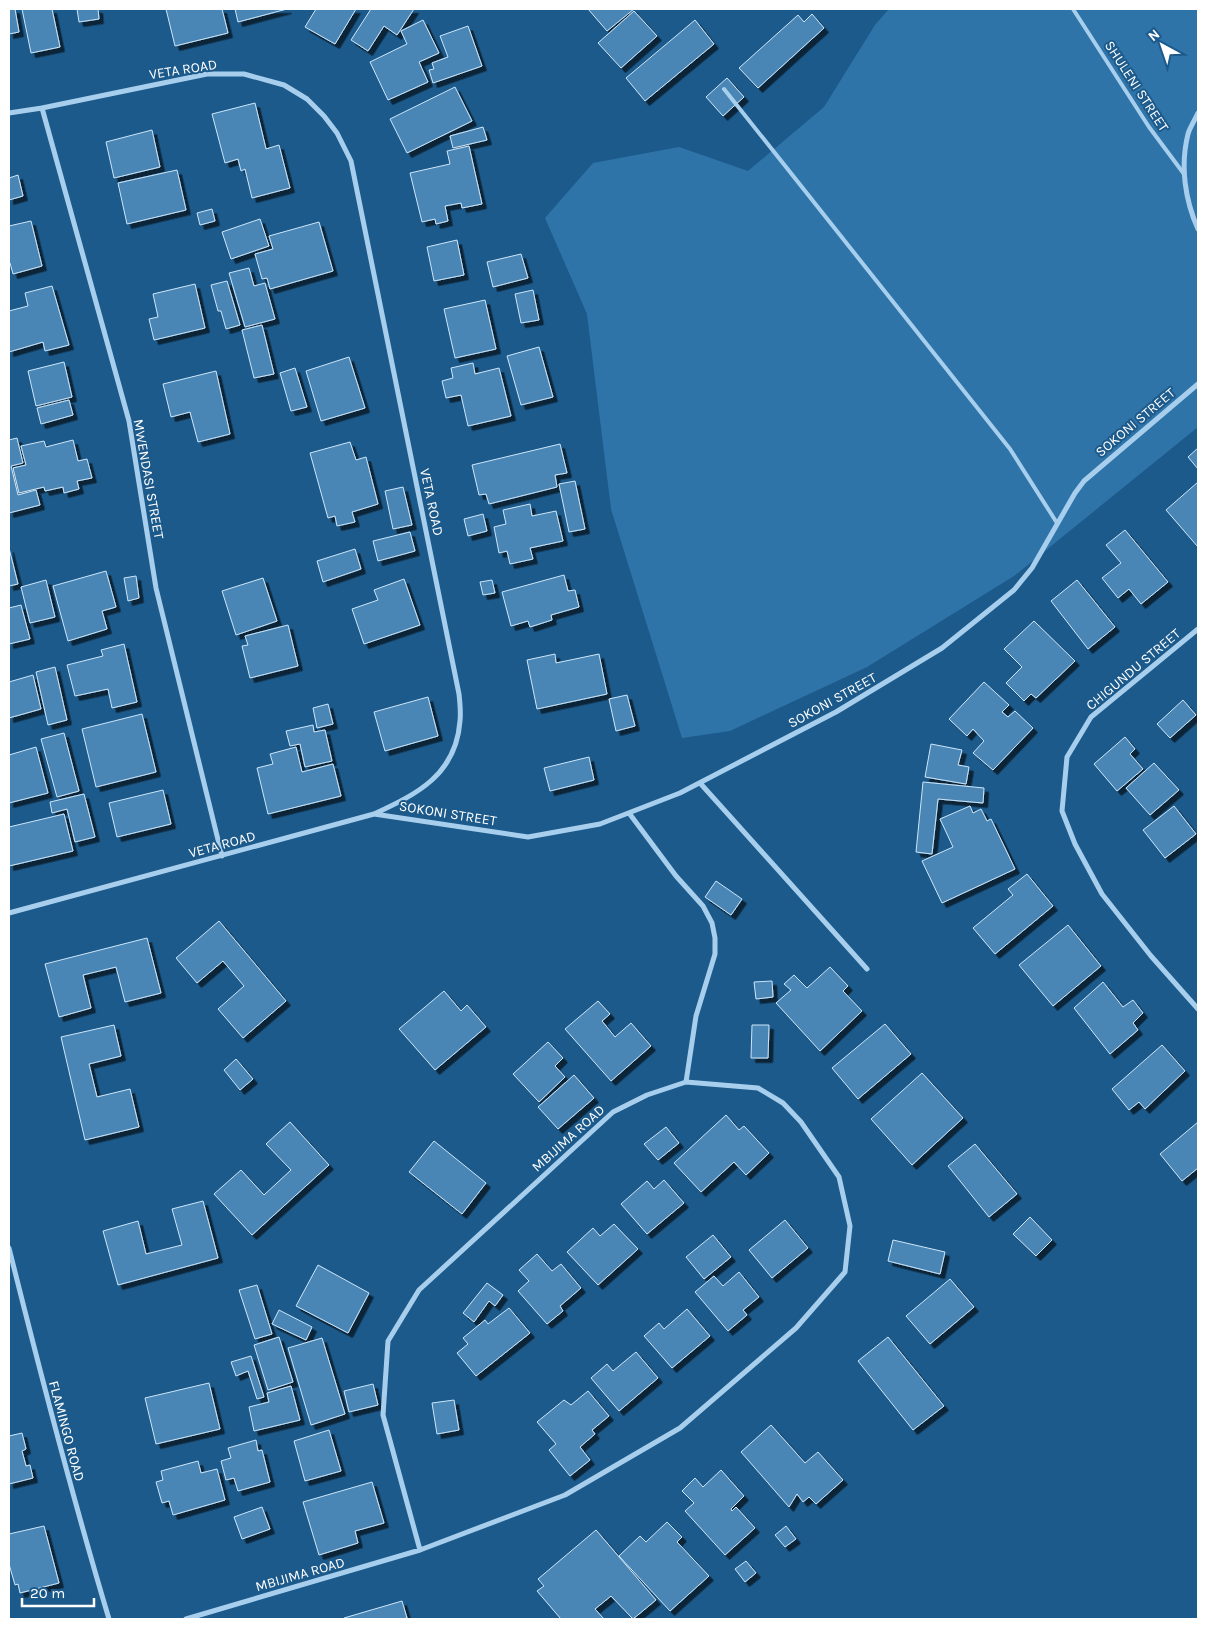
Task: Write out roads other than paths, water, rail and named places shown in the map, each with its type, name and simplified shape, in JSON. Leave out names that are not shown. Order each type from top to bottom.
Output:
[{"type":"street","name":"VETA ROAD","points":[[9,113],[207,74],[244,74],[284,85],[307,99],[324,116],[337,133],[351,161],[460,694],[460,722],[454,749],[445,766],[430,783],[403,800],[374,814],[9,913]]},
{"type":"street","name":"MWENDASI STREET","points":[[42,108],[129,421],[156,588],[222,856]]},
{"type":"street","name":"SHULENI STREET","points":[[1198,113],[1188,133],[1184,174],[1190,210],[1198,229]]},
{"type":"street","name":"SOKONI STREET","points":[[374,814],[528,837],[600,824],[680,793],[700,783],[836,712],[942,648],[1014,590],[1032,568],[1057,523],[1084,481],[1198,384]]},
{"type":"street","name":"CHIGUNDU STREET","points":[[1198,630],[1091,717],[1067,757],[1062,810],[1075,844],[1102,894],[1151,956],[1198,1009]]},
{"type":"street","points":[[700,783],[867,969]]},
{"type":"street","points":[[629,813],[676,876],[703,906],[712,923],[716,938],[715,954],[696,1016],[686,1082]]},
{"type":"street","name":"MBIJIMA ROAD","points":[[186,1619],[420,1550],[565,1495],[680,1428],[796,1328],[845,1272],[850,1226],[839,1178],[801,1122],[783,1103],[758,1088],[686,1082],[647,1095],[613,1112],[419,1290],[388,1341],[383,1415],[420,1550]]},
{"type":"street","name":"FLAMINGO ROAD","points":[[9,1248],[46,1394],[109,1619]]},
{"type":"lane","name":"SHULENI STREET","points":[[1073,9],[1149,127],[1184,174]]},
{"type":"lane","points":[[724,89],[1010,449],[1057,523]]}]
